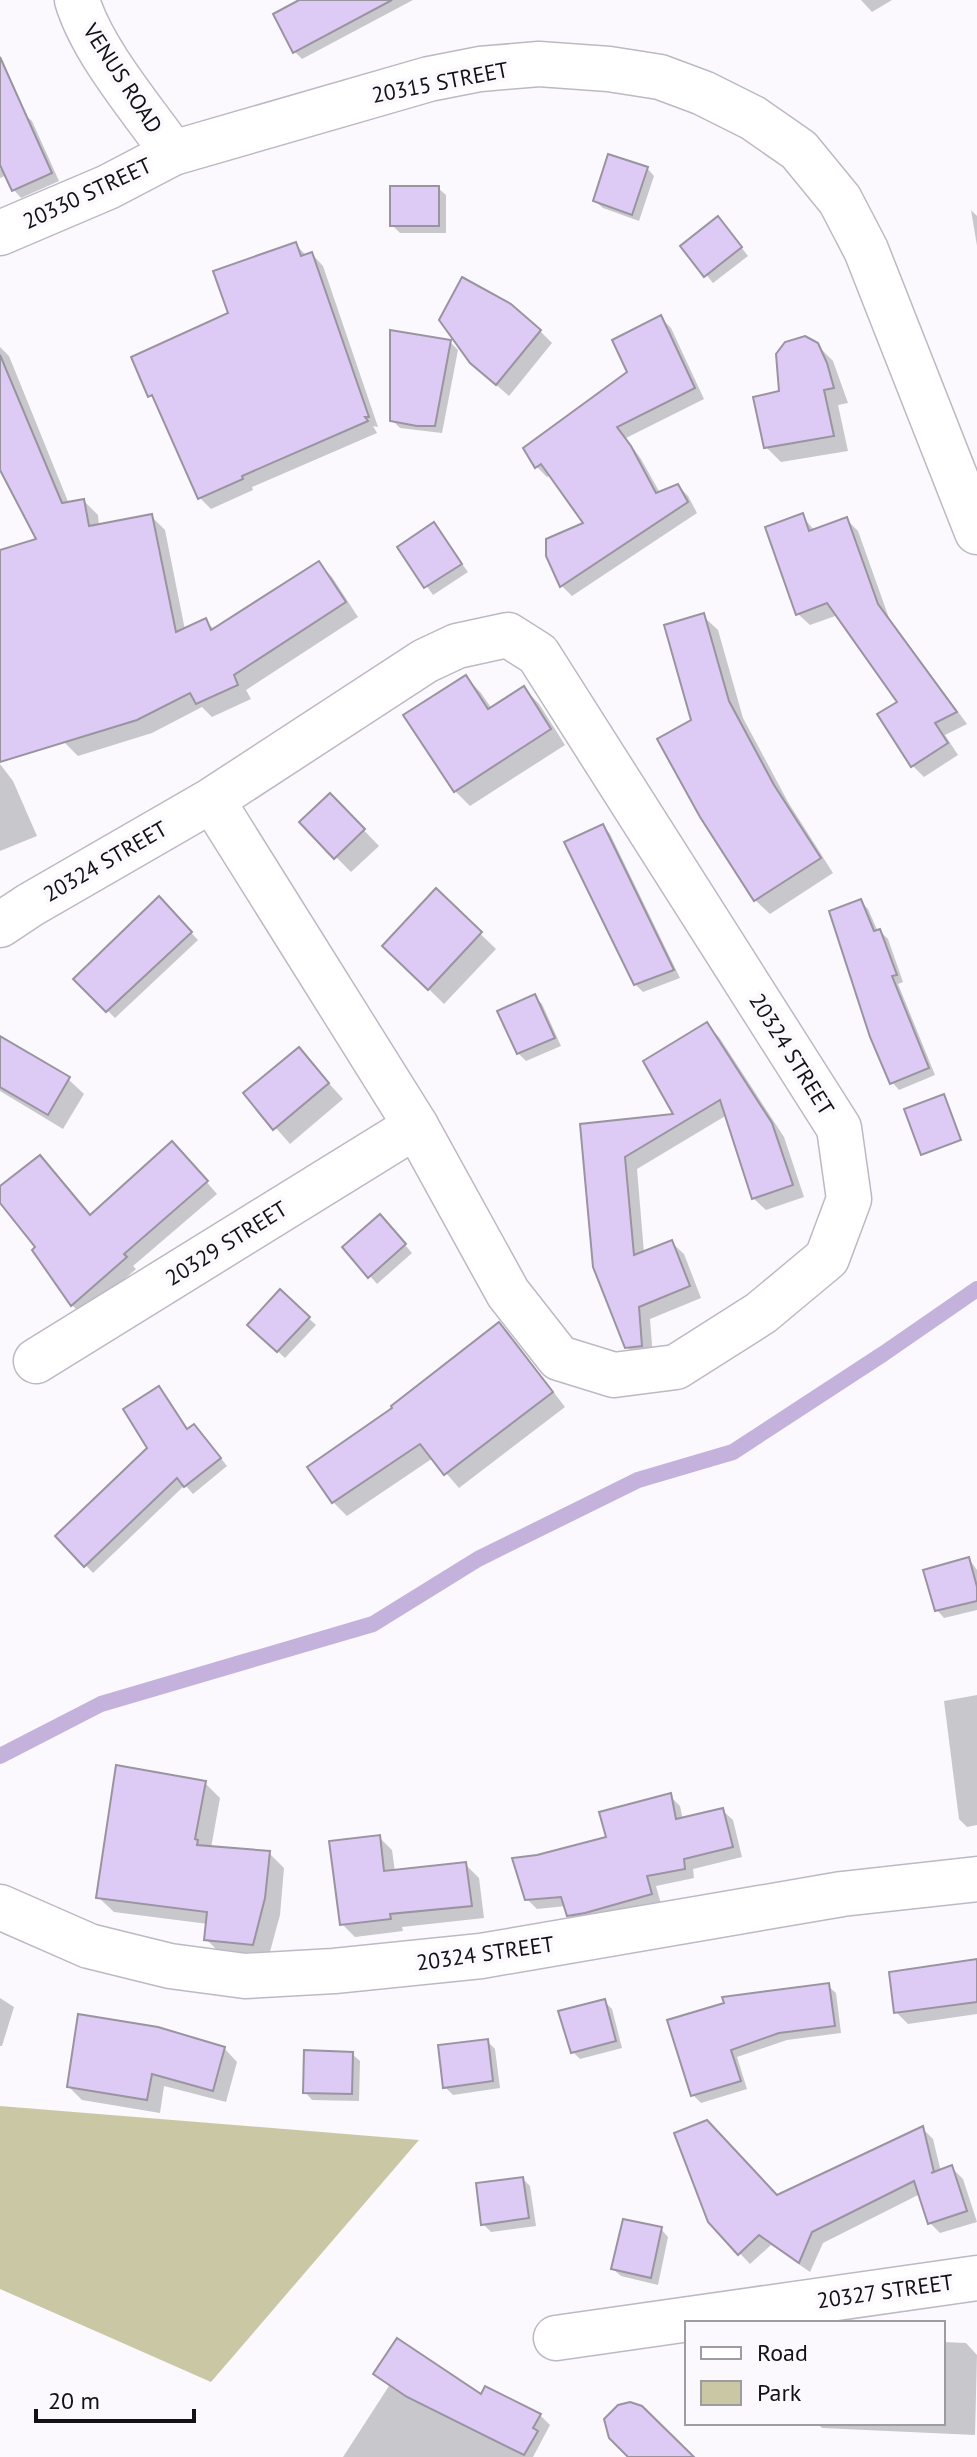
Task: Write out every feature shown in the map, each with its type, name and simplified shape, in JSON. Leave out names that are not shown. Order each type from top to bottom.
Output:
[{"type":"street","name":"VENUS ROAD","points":[[77,0],[81,14],[111,66],[173,153]]},
{"type":"street","name":"20315 STREET","points":[[173,153],[363,97],[480,69],[539,64],[609,69],[660,77],[703,93],[753,118],[799,150],[840,200],[866,250],[976,524]]},
{"type":"street","name":"20330 STREET","points":[[0,233],[108,187],[173,153]]},
{"type":"street","name":"20324 STREET","points":[[0,925],[212,800],[425,661],[457,646],[508,635],[538,654],[839,1128],[849,1199],[827,1258],[761,1313],[676,1367],[614,1375],[559,1358],[508,1293],[416,1126],[212,800]]},
{"type":"street","name":"20329 STREET","points":[[36,1361],[416,1126]]},
{"type":"street","name":"20324 STREET","points":[[0,1907],[89,1946],[170,1966],[245,1976],[334,1971],[481,1956],[842,1894],[977,1879]]},
{"type":"street","name":"20327 STREET","points":[[556,2338],[977,2278]]},
{"type":"green space","points":[[0,2106],[419,2140],[211,2382],[0,2289]]},
{"type":"building","points":[[299,0],[392,0],[293,53],[273,14]]},
{"type":"building","points":[[0,57],[52,173],[12,191],[0,165]]},
{"type":"building","points":[[608,154],[648,167],[632,215],[593,201]]},
{"type":"building","points":[[390,186],[439,186],[439,226],[390,226]]},
{"type":"building","points":[[718,216],[742,247],[704,277],[680,246]]},
{"type":"building","points":[[296,242],[301,256],[312,252],[368,421],[242,476],[243,479],[198,499],[152,395],[148,397],[131,357],[228,313],[213,271]]},
{"type":"building","points":[[462,277],[511,304],[541,330],[496,385],[470,363],[439,320]]},
{"type":"building","points":[[661,315],[695,388],[617,427],[656,493],[678,484],[688,502],[560,587],[546,556],[546,539],[583,523],[541,464],[535,468],[523,448],[627,372],[612,340]]},
{"type":"building","points":[[390,330],[451,340],[435,426],[390,421]]},
{"type":"building","points":[[805,336],[818,343],[827,363],[834,388],[824,390],[834,436],[764,448],[753,397],[779,391],[776,354],[785,342]]},
{"type":"building","points":[[0,355],[62,503],[84,499],[89,526],[152,514],[176,632],[206,618],[211,630],[319,561],[346,602],[234,675],[238,685],[196,704],[190,693],[137,720],[0,762],[0,550],[36,539],[0,470]]},
{"type":"building","points":[[803,513],[809,531],[847,517],[878,604],[957,712],[935,723],[948,743],[911,767],[877,714],[897,702],[827,603],[796,615],[765,527]]},
{"type":"building","points":[[434,522],[462,564],[424,588],[397,547]]},
{"type":"building","points":[[704,613],[729,701],[774,785],[821,858],[754,901],[700,817],[657,739],[691,720],[664,625]]},
{"type":"building","points":[[466,675],[488,709],[524,686],[551,729],[454,792],[403,715]]},
{"type":"building","points":[[330,793],[365,829],[334,859],[299,822]]},
{"type":"building","points":[[603,824],[674,970],[634,985],[564,842]]},
{"type":"building","points":[[436,888],[482,932],[428,990],[382,946]]},
{"type":"building","points":[[159,896],[192,932],[106,1012],[73,979]]},
{"type":"building","points":[[861,899],[874,931],[880,929],[897,975],[892,976],[929,1068],[890,1084],[870,1037],[829,911]]},
{"type":"building","points":[[535,994],[555,1038],[517,1054],[497,1011]]},
{"type":"building","points":[[707,1022],[772,1123],[793,1185],[752,1199],[720,1100],[625,1157],[634,1255],[672,1240],[690,1286],[639,1307],[642,1346],[625,1348],[593,1267],[580,1124],[673,1114],[643,1061]]},
{"type":"building","points":[[0,1036],[70,1077],[48,1115],[0,1087]]},
{"type":"building","points":[[299,1047],[329,1083],[273,1130],[243,1093]]},
{"type":"building","points":[[944,1094],[961,1140],[921,1155],[904,1109]]},
{"type":"building","points":[[172,1141],[208,1181],[124,1254],[127,1257],[71,1306],[32,1250],[35,1247],[0,1203],[0,1186],[40,1155],[90,1215]]},
{"type":"building","points":[[380,1214],[406,1244],[368,1278],[342,1247]]},
{"type":"building","points":[[280,1289],[310,1317],[277,1352],[247,1325]]},
{"type":"building","points":[[499,1322],[553,1392],[444,1475],[420,1444],[332,1503],[307,1467],[392,1408]]},
{"type":"building","points":[[159,1386],[187,1429],[194,1424],[221,1458],[184,1487],[177,1478],[84,1567],[55,1536],[147,1448],[123,1409]]},
{"type":"building","points":[[969,1557],[977,1587],[977,1601],[935,1611],[923,1570]]},
{"type":"building","points":[[116,1765],[206,1781],[195,1839],[198,1840],[197,1845],[270,1851],[265,1898],[253,1945],[204,1940],[207,1912],[96,1898]]},
{"type":"building","points":[[671,1793],[676,1819],[723,1808],[733,1847],[684,1859],[685,1869],[647,1876],[652,1894],[585,1913],[567,1916],[561,1897],[525,1900],[512,1858],[537,1855],[606,1837],[599,1812]]},
{"type":"building","points":[[380,1835],[384,1871],[466,1862],[472,1906],[390,1914],[391,1919],[340,1925],[329,1841]]},
{"type":"building","points":[[977,1959],[977,2002],[894,2013],[889,1972]]},
{"type":"building","points":[[829,1983],[835,2026],[779,2033],[731,2050],[741,2081],[691,2096],[667,2020],[724,2003],[722,1997]]},
{"type":"building","points":[[605,1999],[616,2041],[571,2053],[558,2011]]},
{"type":"building","points":[[78,2014],[158,2027],[225,2047],[213,2091],[152,2074],[147,2100],[67,2087]]},
{"type":"building","points":[[488,2039],[493,2081],[443,2088],[438,2045]]},
{"type":"building","points":[[304,2050],[353,2052],[352,2094],[303,2093]]},
{"type":"building","points":[[707,2120],[777,2195],[923,2126],[934,2172],[952,2165],[967,2211],[928,2224],[914,2181],[812,2232],[799,2263],[759,2235],[738,2255],[708,2222],[674,2133]]},
{"type":"building","points":[[523,2177],[529,2218],[481,2225],[476,2183]]},
{"type":"building","points":[[623,2219],[662,2227],[651,2278],[611,2269]]},
{"type":"building","points":[[397,2338],[481,2394],[485,2386],[541,2414],[533,2428],[538,2431],[524,2455],[407,2397],[373,2374]]},
{"type":"building","points":[[630,2402],[642,2406],[694,2457],[628,2457],[609,2438],[604,2419],[618,2405]]},
{"type":"waterway","points":[[0,1756],[101,1704],[373,1624],[478,1559],[638,1480],[733,1452],[977,1289]]}]
